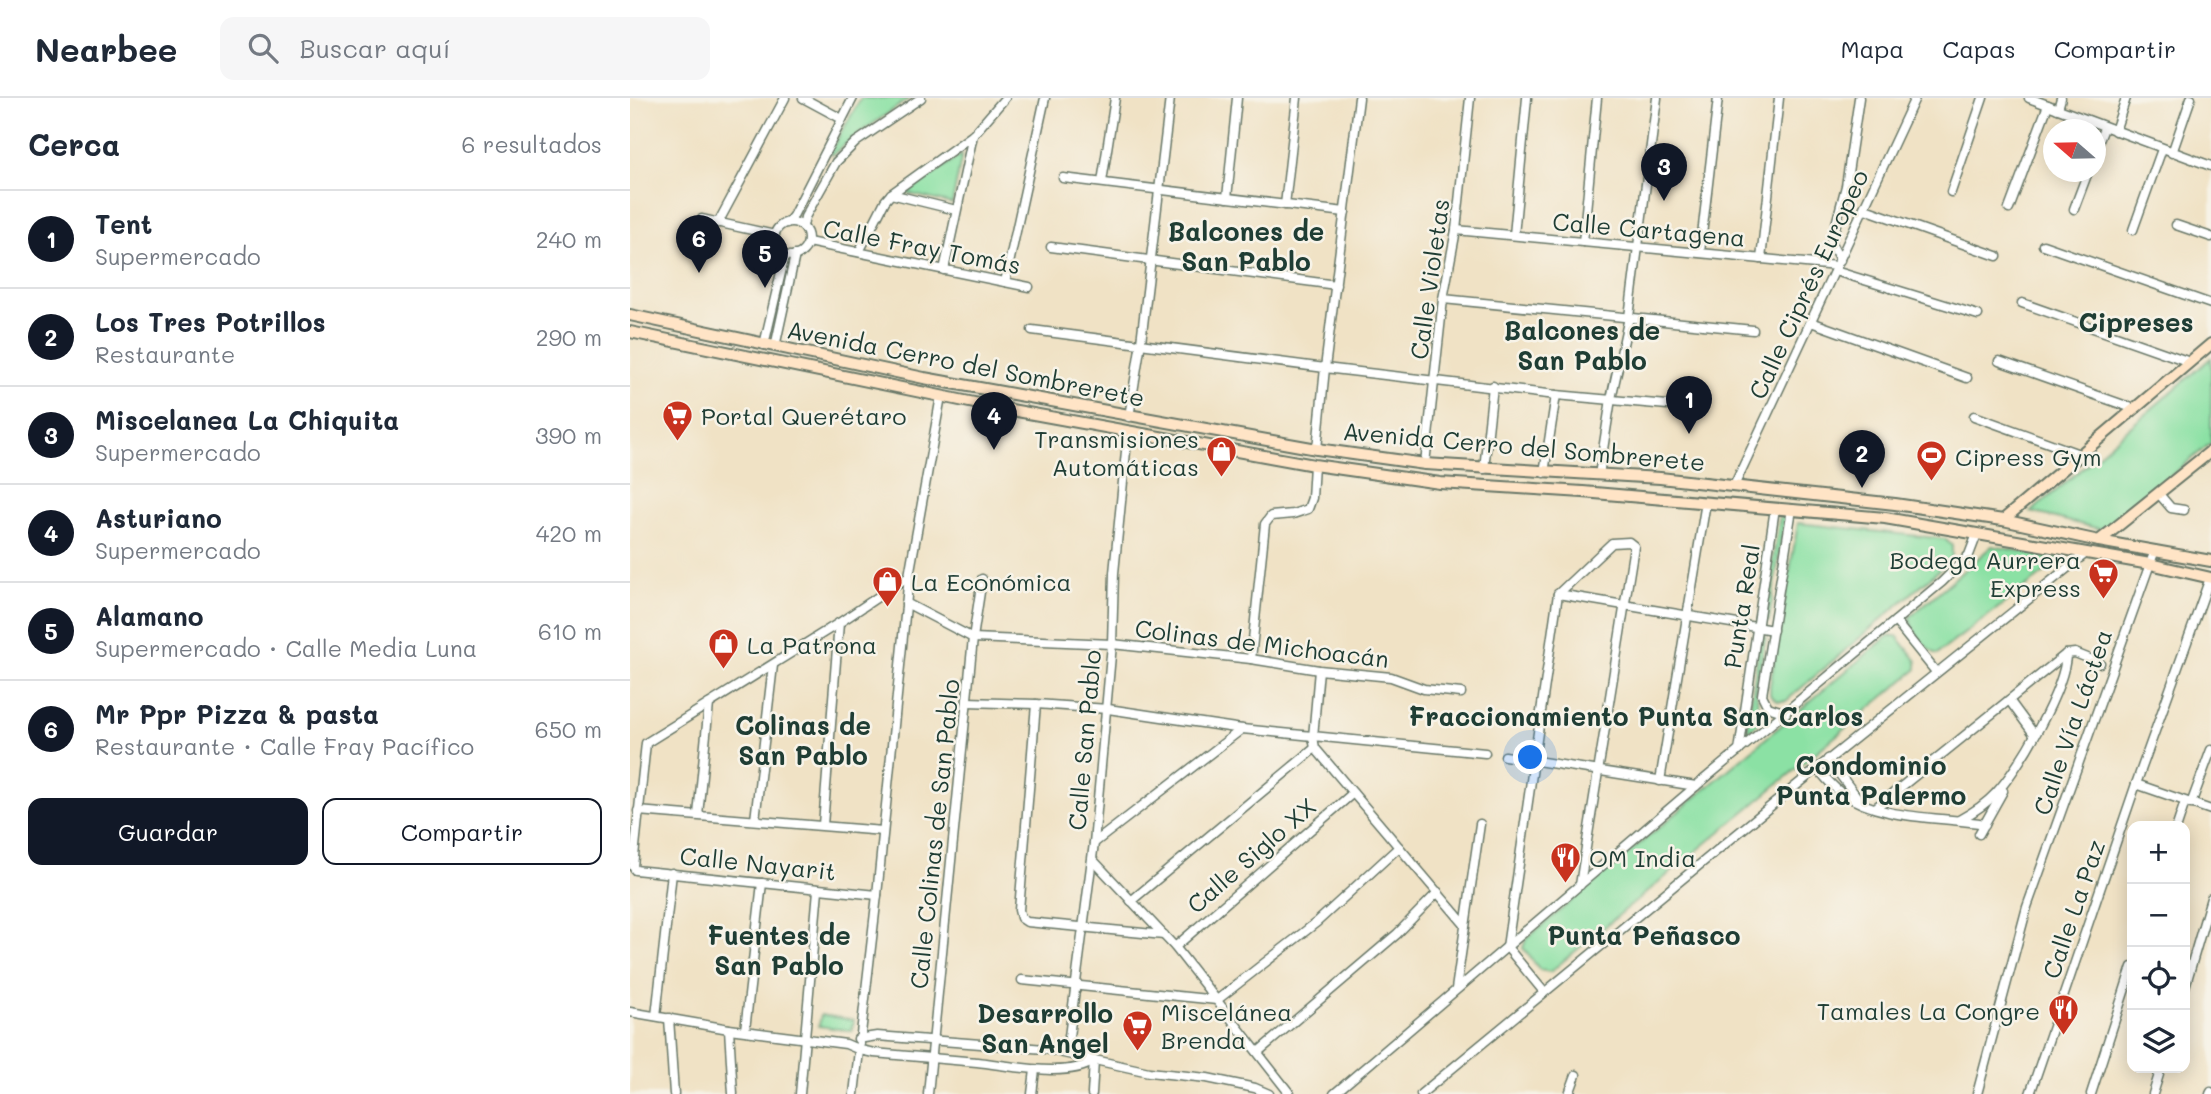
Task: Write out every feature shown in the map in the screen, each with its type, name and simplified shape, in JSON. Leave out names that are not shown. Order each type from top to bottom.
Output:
[{"type":"main road","name":"Avenida Cerro del Sombrerete","points":[[630,315],[923,379],[1317,449],[1425,464],[1734,486],[1895,503],[2003,520],[2211,561]]},
{"type":"main road","name":"Avenida Cerro del Sombrerete","points":[[630,332],[942,396],[1314,465],[1440,483],[1885,518],[2210,578]]},
{"type":"main road","points":[[2003,520],[2211,344]]},
{"type":"main road","points":[[2099,541],[2211,451]]},
{"type":"main road","points":[[1513,488],[1514,470]]},
{"type":"street","points":[[718,223],[785,98]]},
{"type":"street","points":[[803,98],[842,119]]},
{"type":"street","points":[[786,223],[803,226],[808,242],[804,250],[790,255],[776,247],[775,235],[781,225],[793,216],[853,98]]},
{"type":"street","points":[[803,226],[805,217],[836,162],[856,142],[920,98]]},
{"type":"street","points":[[859,252],[891,194],[973,135],[1005,98]]},
{"type":"street","points":[[1005,282],[1045,98]]},
{"type":"street","points":[[1102,182],[1115,98]]},
{"type":"street","points":[[1129,417],[1141,342],[1170,98]]},
{"type":"street","points":[[1227,198],[1237,98]]},
{"type":"street","points":[[1284,205],[1297,98]]},
{"type":"street","points":[[1317,449],[1359,98]]},
{"type":"street","name":"Calle Violetas","points":[[1425,464],[1443,299],[1456,230],[1470,98]]},
{"type":"street","points":[[1514,235],[1527,98]]},
{"type":"street","points":[[1583,242],[1597,98]]},
{"type":"street","points":[[1600,475],[1611,399],[1629,317],[1657,98]]},
{"type":"street","points":[[1700,252],[1718,98]]},
{"type":"street","points":[[1761,259],[1779,98]]},
{"type":"street","points":[[1838,266],[1831,243],[1846,186],[1859,98]]},
{"type":"street","name":"Calle Ciprés Europeo","points":[[1734,486],[1915,98]]},
{"type":"street","points":[[1951,192],[1983,98]]},
{"type":"street","points":[[2029,98],[2082,119]]},
{"type":"street","points":[[2058,109],[2061,98]]},
{"type":"street","points":[[2115,131],[2126,98]]},
{"type":"street","points":[[2172,153],[2191,98]]},
{"type":"street","points":[[2009,209],[2048,105]]},
{"type":"street","points":[[2106,129],[2211,166]]},
{"type":"street","points":[[944,270],[973,135]]},
{"type":"street","points":[[2133,230],[2162,149]]},
{"type":"street","points":[[1063,178],[1345,212]]},
{"type":"street","points":[[2074,209],[2084,182]]},
{"type":"street","points":[[891,194],[956,210]]},
{"type":"street","points":[[1865,209],[1997,257]]},
{"type":"street","points":[[702,219],[775,235]]},
{"type":"street","points":[[2176,225],[2211,237]]},
{"type":"street","name":"Calle Cartagena","points":[[1456,230],[1838,266],[1978,315]]},
{"type":"street","name":"Calle Fray Tomás","points":[[808,242],[1029,287]]},
{"type":"street","points":[[2043,245],[2211,304]]},
{"type":"street","points":[[1051,247],[1336,285]]},
{"type":"street","points":[[769,346],[790,255]]},
{"type":"street","points":[[1443,299],[1754,330]]},
{"type":"street","points":[[2022,303],[2190,362]]},
{"type":"street","points":[[1811,322],[1967,378]]},
{"type":"street","points":[[1032,330],[1556,395],[1701,408]]},
{"type":"street","points":[[1999,361],[2134,409]]},
{"type":"street","points":[[1484,468],[1493,386]]},
{"type":"street","points":[[1544,472],[1556,395]]},
{"type":"street","points":[[854,1094],[909,576],[942,396]]},
{"type":"street","points":[[1974,416],[2079,454]]},
{"type":"street","name":"Calle San Pablo","points":[[1067,1052],[1093,860],[1108,709],[1114,573],[1128,431]]},
{"type":"street","points":[[1251,659],[1265,524],[1271,516],[1293,514],[1308,509],[1312,498],[1314,465]]},
{"type":"street","points":[[2159,494],[2171,508],[2185,510]]},
{"type":"street","points":[[1660,781],[1706,502]]},
{"type":"street","name":"Punta Real","points":[[1739,751],[1775,508]]},
{"type":"street","name":"Punta Real","points":[[1786,713],[1768,707],[1762,695],[1792,509]]},
{"type":"street","points":[[1334,1094],[1696,786],[1895,621],[1969,555],[1977,534]]},
{"type":"street","points":[[1544,992],[1507,947],[1558,594],[1612,543],[1629,542],[1634,546],[1580,885]]},
{"type":"street","name":"Calle Vía Láctea","points":[[1977,1094],[2027,907],[2155,550]]},
{"type":"street","points":[[1421,1094],[1828,759],[2085,554]]},
{"type":"street","points":[[883,831],[638,811],[646,744],[909,576]]},
{"type":"street","name":"Calle La Paz","points":[[2030,1094],[2210,578]]},
{"type":"street","name":"Calle Colinas de San Pablo","points":[[928,1094],[973,638],[982,579]]},
{"type":"street","points":[[1558,594],[1773,630]]},
{"type":"street","points":[[906,603],[973,638]]},
{"type":"street","points":[[1895,621],[1936,672]]},
{"type":"street","points":[[823,825],[839,623]]},
{"type":"street","name":"Colinas de Michoacán","points":[[973,638],[1112,644],[1251,659],[1319,670],[1391,677],[1424,689],[1461,693]]},
{"type":"street","points":[[1875,808],[2066,654],[2075,653],[2100,663]]},
{"type":"street","points":[[1979,834],[2051,703],[2066,664],[2066,654]]},
{"type":"street","points":[[755,820],[773,665]]},
{"type":"street","points":[[1319,670],[1313,737],[1315,748],[1465,925]]},
{"type":"street","points":[[2009,700],[2034,734]]},
{"type":"street","points":[[967,702],[1108,709],[1241,729],[1485,753]]},
{"type":"street","points":[[698,815],[709,704]]},
{"type":"street","points":[[1037,704],[1019,910],[1021,918],[1027,922],[1164,935]]},
{"type":"street","points":[[1094,843],[1241,729]]},
{"type":"street","points":[[1131,901],[1315,748]]},
{"type":"street","points":[[2179,821],[2211,750]]},
{"type":"street","points":[[1505,756],[1696,786]]},
{"type":"street","points":[[1828,759],[1862,804]]},
{"type":"street","points":[[1817,768],[1839,792],[1862,804],[1896,814],[1985,824]]},
{"type":"street","points":[[1959,820],[1994,796],[2010,777]]},
{"type":"street","points":[[2136,784],[2211,810]]},
{"type":"street","name":"Calle Siglo XX","points":[[1175,947],[1353,793]]},
{"type":"street","name":"Calle Nayarit","points":[[638,811],[633,866],[635,870],[877,895]]},
{"type":"street","points":[[1457,989],[1480,824]]},
{"type":"street","points":[[1022,981],[1217,1000],[1317,922],[1399,847]]},
{"type":"street","points":[[1093,860],[1175,947],[1290,1094]]},
{"type":"street","points":[[656,1016],[673,873]]},
{"type":"street","points":[[745,1030],[762,883]]},
{"type":"street","points":[[800,1094],[818,890]]},
{"type":"street","points":[[1258,1052],[1397,934],[1438,892]]},
{"type":"street","points":[[2190,970],[2211,898]]},
{"type":"street","points":[[2091,1094],[2127,982]]},
{"type":"street","points":[[630,1013],[845,1044],[860,1051],[1035,1070],[1081,1068],[1094,1062]]},
{"type":"street","points":[[669,1018],[674,1094]]},
{"type":"street","points":[[729,1029],[733,1094]]},
{"type":"street","points":[[845,1044],[860,1038],[877,1036],[1067,1052],[1094,1062],[1149,1072],[1207,1078],[1255,1088],[1269,1094]]},
{"type":"street","points":[[1092,1094],[1094,1062]]},
{"type":"street","points":[[1032,1094],[1035,1070]]},
{"type":"street","points":[[2153,1094],[2159,1073]]},
{"type":"street","points":[[1569,1094],[1576,1075]]},
{"type":"green space","points":[[861,98],[910,98],[832,155],[830,152]]},
{"type":"green space","points":[[962,154],[952,204],[907,193]]},
{"type":"green space","points":[[2211,358],[2211,443],[2104,530],[2031,512]]},
{"type":"green space","points":[[1780,515],[1785,516],[1769,621],[1763,620]]},
{"type":"green space","points":[[1798,523],[1945,539],[1952,546],[1952,556],[1786,701],[1777,701],[1770,695],[1770,685]]},
{"type":"green space","points":[[1992,546],[2063,559],[1937,654],[1933,652],[1916,633],[1910,617]]},
{"type":"green space","points":[[1760,636],[1766,637],[1758,677],[1757,699],[1762,715],[1768,716],[1747,732]]},
{"type":"green space","points":[[1888,636],[1897,636],[1917,661],[1917,669],[1550,972],[1540,970],[1523,948],[1526,939]]},
{"type":"green space","points":[[821,1015],[854,1020],[852,1031],[819,1026]]},
{"type":"place","name":"Miscelanea La Chiquita","points":[[1664,201]]},
{"type":"place","name":"Mr Ppr Pizza & pasta","points":[[699,273]]},
{"type":"place","name":"Alamano","points":[[765,288]]},
{"type":"place","name":"Tent","points":[[1689,434]]},
{"type":"place","name":"Portal Querétaro","points":[[678,442]]},
{"type":"place","name":"Asturiano","points":[[994,450]]},
{"type":"place","name":"Transmisiones Automáticas","points":[[1222,479]]},
{"type":"place","name":"Cipress Gym","points":[[1932,483]]},
{"type":"place","name":"Los Tres Potrillos","points":[[1862,488]]},
{"type":"place","name":"Bodega Aurrera Express","points":[[2104,600]]},
{"type":"place","name":"La Económica","points":[[888,608]]},
{"type":"place","name":"La Patrona","points":[[724,671]]},
{"type":"place","name":"OM India","points":[[1566,884]]},
{"type":"place","name":"Tamales La Congre","points":[[2063,1037]]},
{"type":"place","name":"Miscelánea Brenda","points":[[1138,1052]]},
{"type":"district","name":"Balcones de San Pablo","points":[[1246,246]]},
{"type":"district","name":"Cipreses","points":[[2136,322]]},
{"type":"district","name":"Balcones de San Pablo","points":[[1582,345]]},
{"type":"district","name":"Fraccionamiento Punta San Carlos","points":[[1636,716]]},
{"type":"district","name":"Colinas de San Pablo","points":[[803,740]]},
{"type":"district","name":"Condominio Punta Palermo","points":[[1871,780]]},
{"type":"district","name":"Punta Peñasco","points":[[1644,935]]},
{"type":"district","name":"Fuentes de San Pablo","points":[[779,950]]},
{"type":"district","name":"Desarrollo San Angel","points":[[1045,1028]]}]
